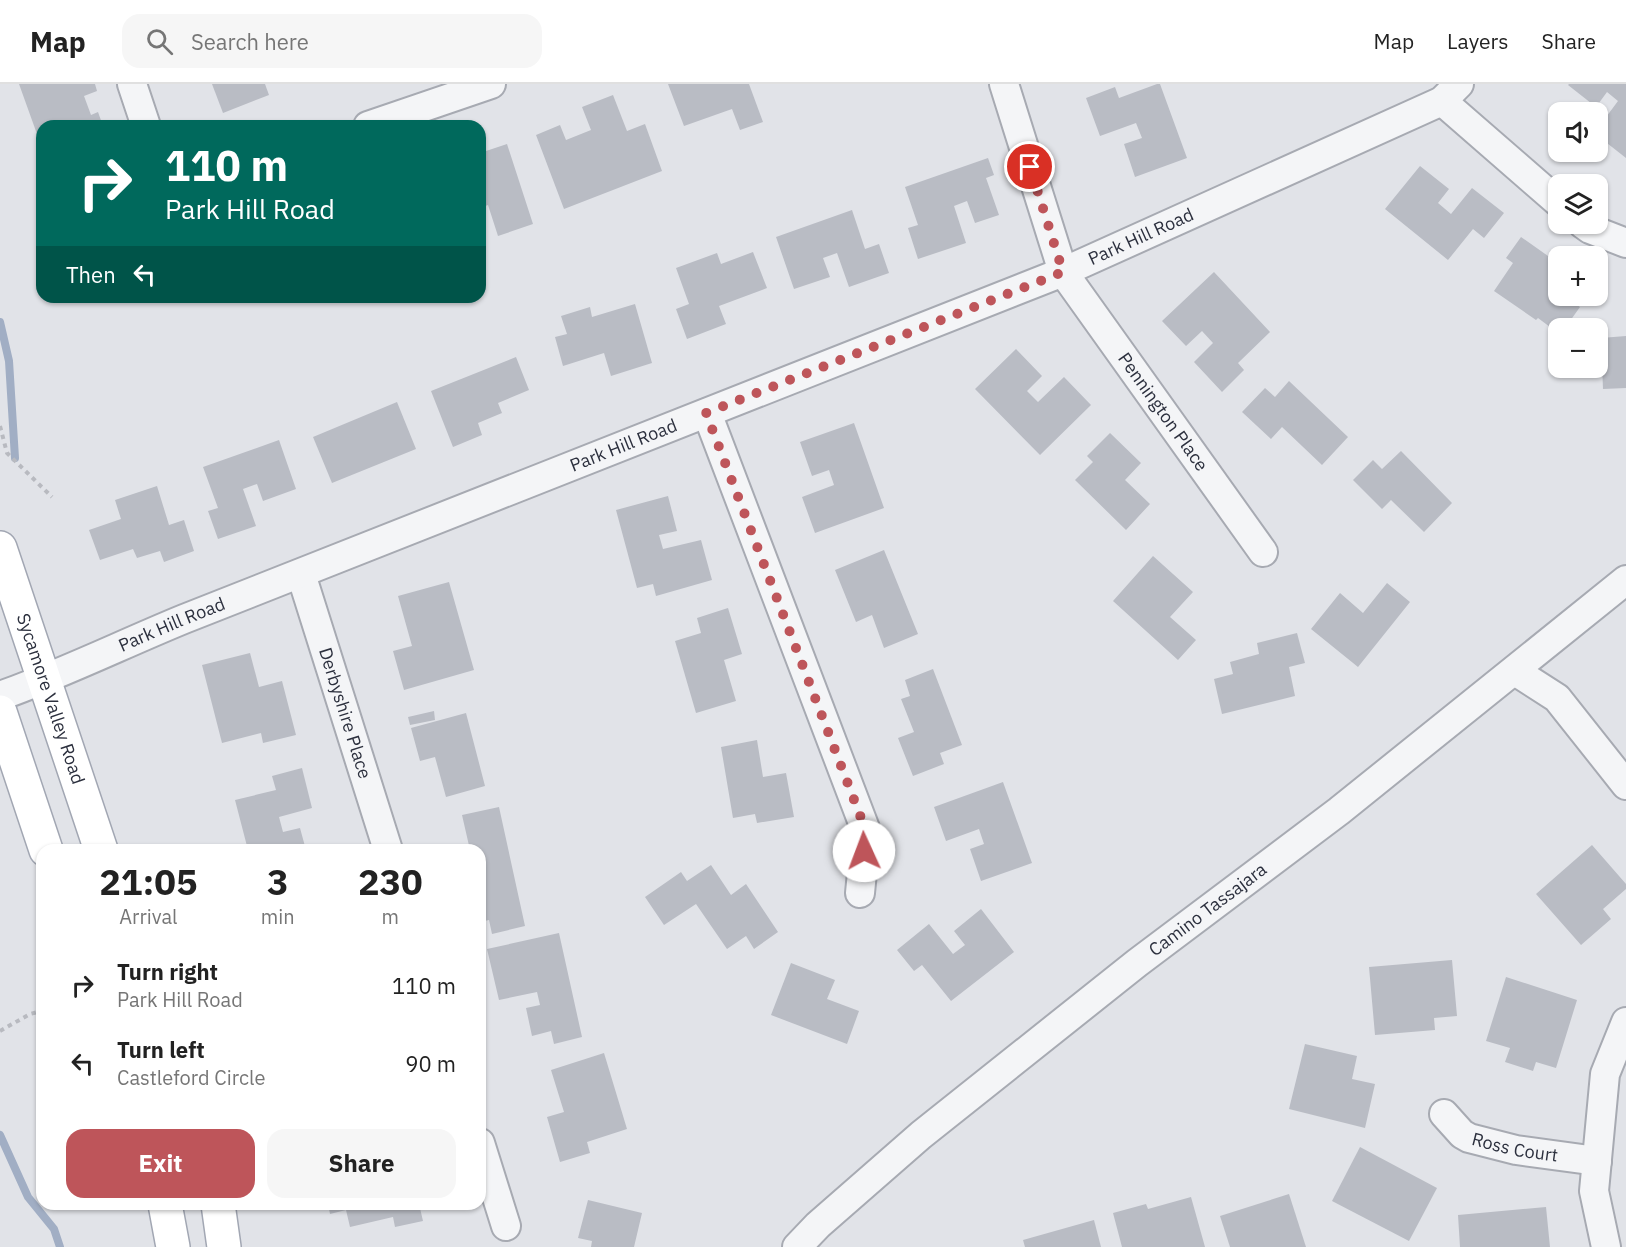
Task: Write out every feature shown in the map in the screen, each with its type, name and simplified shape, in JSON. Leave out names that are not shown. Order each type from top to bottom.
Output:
[{"type":"main road","name":"Sycamore Valley Road","points":[[0,549],[99,844]]},
{"type":"main road","points":[[0,712],[44,844]]},
{"type":"main road","points":[[166,1210],[173,1247]]},
{"type":"main road","points":[[219,1210],[224,1247]]},
{"type":"street","points":[[132,84],[144,120]]},
{"type":"street","points":[[386,120],[491,84]]},
{"type":"street","name":"Pennington Place","points":[[1004,84],[1063,272],[1263,552]]},
{"type":"street","points":[[1451,92],[1548,192]]},
{"type":"street","name":"Park Hill Road","points":[[0,696],[43,680],[184,619],[1063,272],[1451,92]]},
{"type":"street","points":[[1603,234],[1626,243]]},
{"type":"street","points":[[706,413],[866,831],[860,893]]},
{"type":"street","name":"Derbyshire Place","points":[[301,574],[386,844]]},
{"type":"street","name":"Camino Tassajara","points":[[797,1247],[818,1225],[921,1135],[1137,963],[1339,811],[1626,580]]},
{"type":"street","points":[[1515,670],[1557,698],[1626,785]]},
{"type":"street","points":[[1606,1247],[1594,1191],[1605,1074],[1626,1022]]},
{"type":"street","name":"Ross Court","points":[[1444,1114],[1462,1134],[1470,1138],[1516,1150],[1597,1161]]},
{"type":"street","points":[[486,1162],[506,1226]]},
{"type":"path","points":[[0,426],[7,453],[52,497]]},
{"type":"path","points":[[0,1031],[36,1012]]},
{"type":"building","points":[[19,84],[95,84],[97,91],[84,96],[91,115],[98,112],[101,120],[36,120],[36,131]]},
{"type":"building","points":[[212,84],[265,84],[269,95],[223,113]]},
{"type":"building","points":[[668,84],[749,84],[763,122],[740,130],[732,109],[684,126]]},
{"type":"building","points":[[1160,84],[1187,158],[1135,177],[1124,144],[1142,138],[1136,123],[1100,136],[1086,98],[1115,87],[1119,98]]},
{"type":"building","points":[[1626,84],[1626,158],[1608,144],[1608,114],[1618,101],[1607,92],[1600,102],[1590,102],[1568,85]]},
{"type":"building","points":[[613,95],[627,131],[645,124],[662,171],[564,209],[536,135],[560,125],[566,140],[591,130],[582,107]]},
{"type":"building","points":[[507,144],[533,224],[498,236],[488,205],[486,206],[486,151]]},
{"type":"building","points":[[988,158],[994,175],[986,178],[999,215],[975,223],[967,201],[954,206],[966,243],[918,259],[908,228],[918,225],[905,187]]},
{"type":"building","points":[[1420,166],[1449,189],[1438,203],[1451,214],[1472,188],[1504,213],[1484,238],[1473,229],[1448,260],[1385,209]]},
{"type":"building","points":[[852,210],[865,249],[879,244],[889,273],[849,287],[837,253],[823,258],[830,277],[794,289],[776,237]]},
{"type":"building","points":[[1521,237],[1548,256],[1548,306],[1579,306],[1572,318],[1548,318],[1548,326],[1538,318],[1536,320],[1494,291],[1513,263],[1506,258]]},
{"type":"building","points":[[753,252],[767,288],[719,306],[726,324],[687,339],[676,309],[689,304],[676,268],[717,253],[721,264]]},
{"type":"building","points":[[1214,272],[1270,332],[1238,363],[1244,370],[1222,392],[1194,362],[1213,343],[1202,331],[1186,346],[1162,321]]},
{"type":"building","points":[[635,304],[652,363],[611,376],[604,353],[563,366],[555,337],[567,334],[561,316],[590,307],[592,317]]},
{"type":"building","points":[[1626,336],[1626,388],[1603,389],[1603,378],[1608,378],[1608,337]]},
{"type":"building","points":[[1016,349],[1042,376],[1027,391],[1038,402],[1064,377],[1091,405],[1040,455],[975,389]]},
{"type":"building","points":[[516,357],[529,390],[498,403],[502,413],[478,423],[482,435],[453,447],[431,391]]},
{"type":"building","points":[[1289,381],[1348,437],[1322,465],[1282,427],[1271,439],[1242,412],[1265,388],[1275,397]]},
{"type":"building","points":[[397,402],[416,449],[332,483],[313,437]]},
{"type":"building","points":[[854,423],[884,508],[815,533],[802,497],[834,485],[829,470],[812,476],[800,442]]},
{"type":"building","points":[[1110,433],[1141,463],[1125,480],[1150,504],[1126,530],[1075,480],[1093,462],[1087,456]]},
{"type":"building","points":[[279,440],[296,489],[263,501],[257,484],[243,489],[256,526],[218,539],[208,511],[218,508],[203,467]]},
{"type":"building","points":[[1401,451],[1452,503],[1424,532],[1391,500],[1382,509],[1353,480],[1373,460],[1382,469]]},
{"type":"building","points":[[157,486],[169,525],[184,520],[194,551],[164,562],[160,551],[137,558],[133,549],[100,560],[89,530],[121,519],[115,500]]},
{"type":"building","points":[[668,496],[677,531],[659,535],[663,549],[701,540],[712,580],[656,596],[653,584],[637,588],[616,510]]},
{"type":"building","points":[[884,550],[918,634],[884,648],[872,615],[856,622],[835,570]]},
{"type":"building","points":[[1153,556],[1193,592],[1170,617],[1196,640],[1178,660],[1113,601]]},
{"type":"building","points":[[449,582],[474,670],[404,690],[393,651],[412,646],[398,596]]},
{"type":"building","points":[[1387,583],[1410,602],[1358,667],[1311,629],[1340,593],[1363,613]]},
{"type":"building","points":[[728,608],[742,654],[724,660],[736,701],[696,713],[675,641],[701,633],[697,618]]},
{"type":"building","points":[[1297,633],[1305,663],[1289,667],[1295,696],[1222,714],[1214,679],[1233,674],[1230,662],[1259,654],[1257,643]]},
{"type":"building","points":[[250,653],[259,687],[282,681],[296,735],[263,743],[261,733],[222,743],[202,665]]},
{"type":"building","points":[[933,669],[962,745],[940,753],[944,764],[913,776],[898,738],[914,732],[901,699],[910,696],[905,680]]},
{"type":"building","points":[[434,711],[435,720],[410,725],[408,717]]},
{"type":"building","points":[[466,713],[485,786],[446,797],[435,757],[420,761],[411,728]]},
{"type":"building","points":[[757,740],[763,777],[786,773],[794,817],[757,823],[755,814],[733,818],[721,747]]},
{"type":"building","points":[[302,768],[312,808],[279,817],[283,832],[300,828],[304,844],[246,844],[235,800],[276,790],[272,776]]},
{"type":"building","points":[[1003,782],[1032,863],[981,881],[970,849],[984,844],[979,829],[946,841],[934,807]]},
{"type":"building","points":[[499,807],[525,926],[492,934],[489,920],[486,921],[486,844],[469,844],[462,815]]},
{"type":"building","points":[[1592,845],[1626,884],[1626,889],[1603,909],[1611,919],[1581,945],[1536,894]]},
{"type":"building","points":[[711,865],[731,895],[746,884],[778,932],[754,949],[746,936],[727,949],[696,904],[664,925],[645,897],[681,872],[687,881]]},
{"type":"building","points":[[981,909],[1014,952],[951,1001],[922,965],[914,971],[897,950],[929,924],[953,954],[965,945],[954,931]]},
{"type":"building","points":[[559,933],[582,1037],[554,1044],[551,1031],[532,1036],[526,1008],[540,1005],[537,992],[499,1000],[487,949]]},
{"type":"building","points":[[1452,960],[1457,1016],[1434,1018],[1435,1030],[1375,1035],[1369,967]]},
{"type":"building","points":[[791,963],[835,980],[827,999],[859,1011],[847,1044],[771,1015]]},
{"type":"building","points":[[1506,977],[1577,1000],[1556,1068],[1536,1062],[1533,1071],[1505,1062],[1510,1048],[1486,1041]]},
{"type":"building","points":[[1305,1044],[1357,1056],[1352,1079],[1375,1084],[1365,1128],[1289,1109]]},
{"type":"building","points":[[604,1053],[627,1129],[587,1142],[590,1153],[560,1162],[547,1117],[564,1112],[551,1070]]},
{"type":"building","points":[[1360,1147],[1437,1188],[1409,1241],[1332,1201]]},
{"type":"building","points":[[1289,1194],[1306,1247],[1230,1247],[1220,1216]]},
{"type":"building","points":[[1191,1197],[1205,1247],[1122,1247],[1113,1213],[1146,1204],[1148,1209]]},
{"type":"building","points":[[588,1200],[642,1213],[634,1247],[591,1247],[592,1241],[578,1238]]},
{"type":"building","points":[[1546,1207],[1550,1247],[1460,1247],[1458,1215]]},
{"type":"building","points":[[329,1210],[346,1210],[330,1214]]},
{"type":"building","points":[[346,1210],[420,1210],[423,1221],[395,1227],[393,1217],[350,1227]]},
{"type":"building","points":[[1094,1220],[1101,1247],[1025,1247],[1023,1240]]},
{"type":"waterway","points":[[0,322],[9,361],[15,458]]},
{"type":"waterway","points":[[0,1135],[28,1197],[36,1207]]},
{"type":"waterway","points":[[39,1210],[54,1229],[60,1247]]},
{"type":"route","points":[[864,851],[866,831],[706,413],[1063,272],[1030,167]]}]
